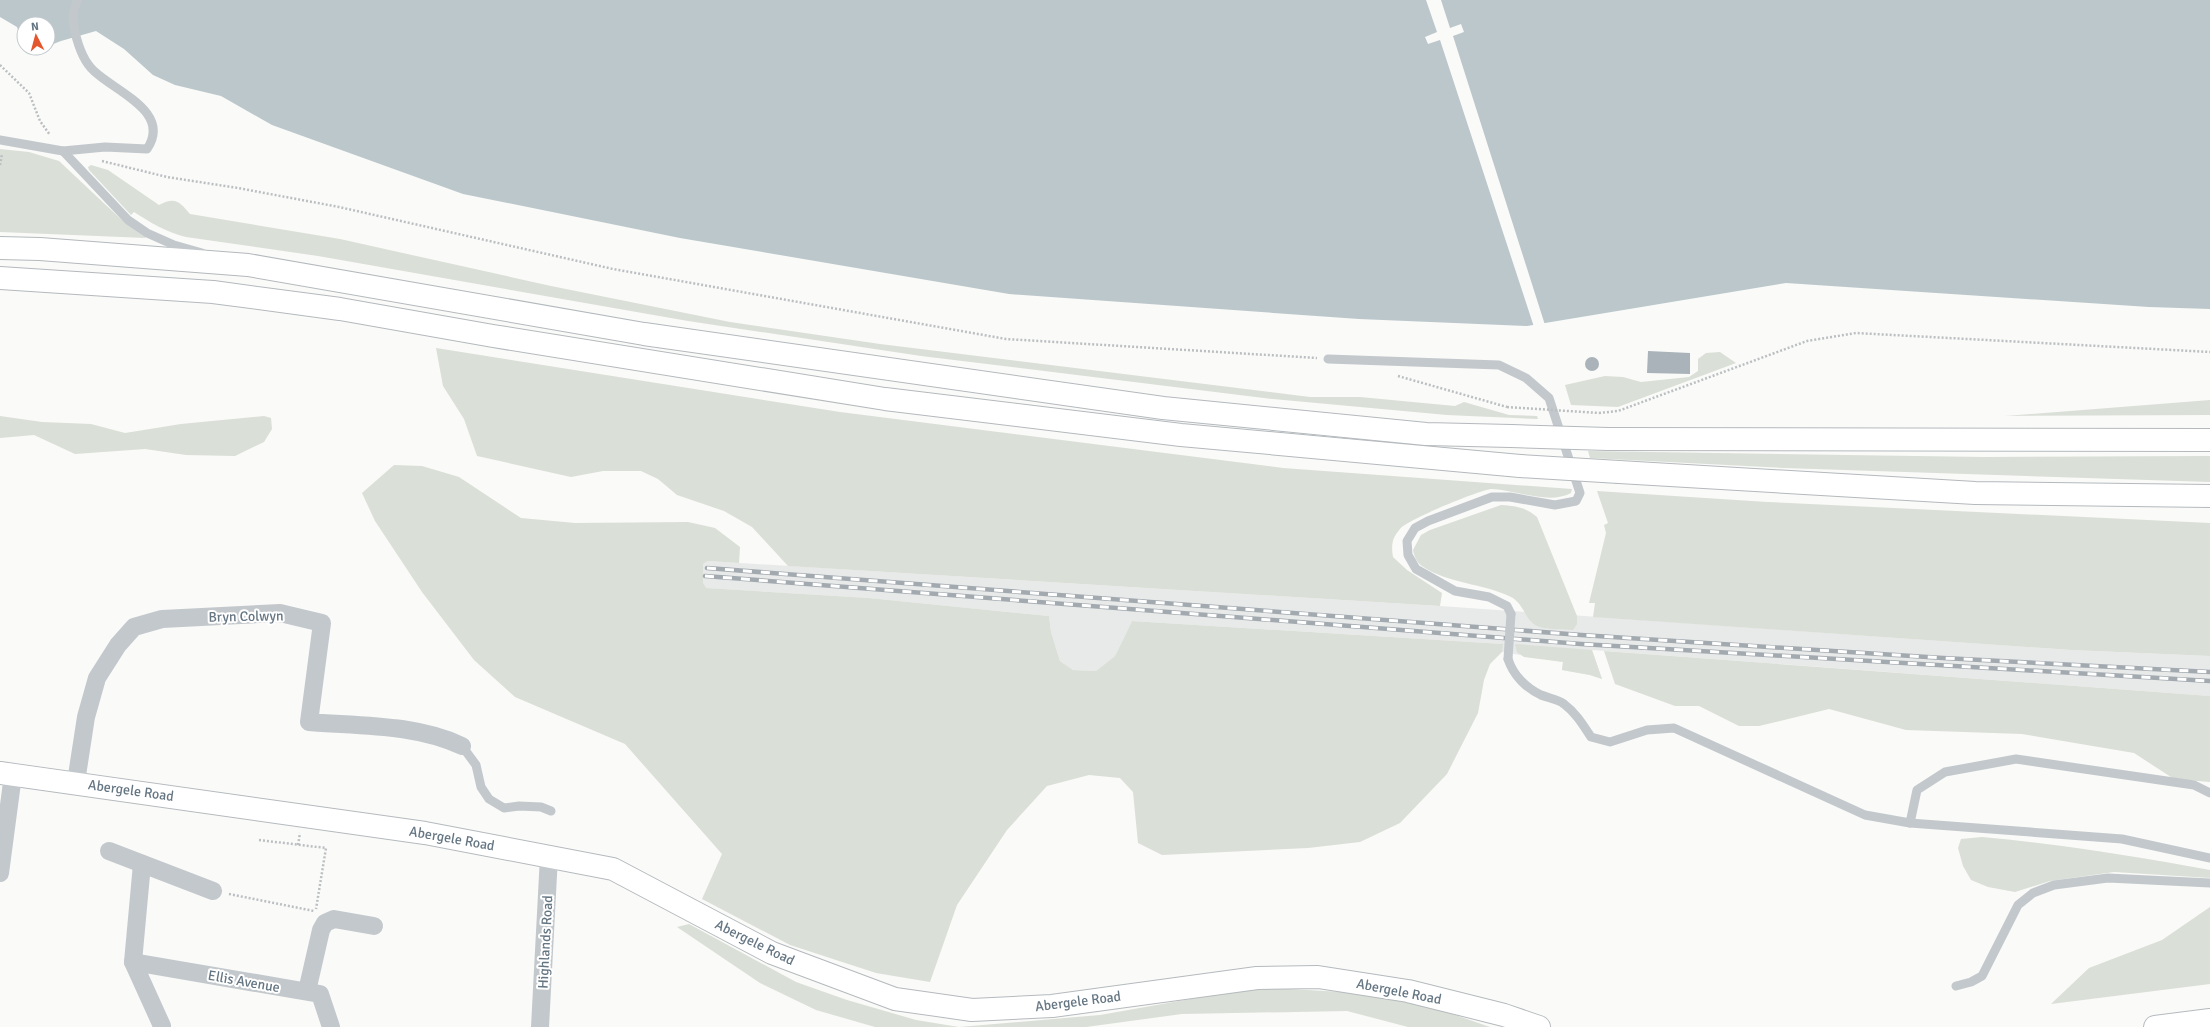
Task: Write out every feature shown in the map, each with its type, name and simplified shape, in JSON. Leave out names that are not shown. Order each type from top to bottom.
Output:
[{"type":"main road","points":[[0,248],[248,265],[644,334],[1163,408],[1426,434],[1608,440],[2210,440]]},
{"type":"main road","points":[[0,278],[213,292],[340,309],[501,338],[885,399],[1181,435],[1520,466],[1619,472],[1975,493],[2210,496]]},
{"type":"main road","name":"Abergele Road","points":[[6,774],[76,782],[425,833],[613,869],[772,953],[895,999],[972,1010],[1052,1006],[1257,978],[1318,977],[1408,991],[1504,1015],[1539,1027]]},
{"type":"main road","points":[[2155,1027],[2210,1020]]},
{"type":"street","name":"Bryn Colwyn","points":[[76,782],[86,717],[97,678],[118,645],[134,626],[162,619],[280,613],[322,623],[308,722],[388,728],[442,736],[462,746]]},
{"type":"street","points":[[0,873],[6,774]]},
{"type":"street","points":[[110,851],[213,891]]},
{"type":"street","name":"Highlands Road","points":[[540,1027],[549,856]]},
{"type":"street","points":[[142,864],[133,962],[162,1026]]},
{"type":"street","points":[[307,991],[321,930],[325,923],[334,919],[374,926]]},
{"type":"street","name":"Ellis Avenue","points":[[133,962],[320,994],[331,1027]]},
{"type":"lane","points":[[0,140],[63,151],[105,147],[147,149],[153,139],[154,124],[146,111],[93,70],[78,44],[73,24],[74,7],[78,0]]},
{"type":"lane","points":[[63,151],[128,220],[147,233],[174,245],[248,265]]},
{"type":"lane","points":[[1328,359],[1499,365],[1526,378],[1549,398],[1580,493],[1576,501],[1555,505],[1510,497],[1492,497],[1428,520],[1415,528],[1407,541],[1408,555],[1416,569],[1455,591],[1489,597],[1507,606],[1511,614],[1508,659],[1511,668],[1520,680],[1540,694],[1563,703],[1580,719],[1591,737],[1610,742],[1647,730],[1674,728],[1866,815],[1910,823],[2122,839],[2210,858]]},
{"type":"lane","points":[[462,746],[476,765],[481,787],[489,799],[504,808],[519,806],[541,808],[551,811]]},
{"type":"lane","points":[[1910,823],[1917,790],[1945,772],[2016,758],[2194,785],[2210,793]]},
{"type":"lane","points":[[1956,986],[1971,982],[1982,976],[2018,905],[2033,893],[2054,885],[2108,878],[2210,883]]},
{"type":"path","points":[[0,65],[30,93],[40,121],[63,151]]},
{"type":"path","points":[[99,160],[167,177],[238,188],[339,207],[613,269],[1006,339],[1328,359]]},
{"type":"path","points":[[1391,374],[1507,407],[1600,413],[1618,411],[1807,341],[1856,333],[2210,352]]},
{"type":"path","points":[[213,891],[316,911],[326,848],[259,840]]},
{"type":"path","points":[[298,845],[299,840]]},
{"type":"shaded area","points":[[0,0],[2210,0],[2210,309],[2149,307],[1786,283],[1527,326],[1359,319],[1009,294],[680,238],[463,194],[272,125],[221,96],[175,85],[153,75],[124,49],[96,31],[56,43],[56,16],[16,16],[16,26],[0,17]]},
{"type":"shaded area","points":[[0,149],[29,152],[59,161],[125,223],[146,238],[0,232]]},
{"type":"shaded area","points":[[91,165],[108,170],[159,205],[169,201],[177,202],[190,214],[340,239],[551,286],[730,322],[880,344],[1310,397],[1360,397],[1455,406],[1464,402],[1509,415],[1537,416],[1538,419],[1447,415],[1273,399],[921,356],[688,321],[318,256],[186,237],[159,227],[134,212],[131,215],[89,170],[88,167]]},
{"type":"shaded area","points":[[436,348],[840,412],[1283,468],[1572,489],[1571,493],[1552,498],[1502,490],[1485,490],[1429,512],[1400,529],[1395,535],[1393,542],[1393,557],[1407,570],[1442,593],[1440,606],[788,566],[752,527],[724,511],[677,495],[658,479],[641,471],[603,471],[571,477],[477,456],[464,419],[443,386]]},
{"type":"shaded area","points":[[1720,352],[1736,363],[1618,407],[1571,405],[1565,385],[1605,376],[1623,377],[1641,382],[1689,377],[1698,371],[1698,359],[1706,353]]},
{"type":"shaded area","points":[[2210,400],[2210,415],[2005,416]]},
{"type":"shaded area","points":[[0,416],[42,422],[91,424],[125,433],[181,424],[264,416],[271,418],[272,429],[264,442],[235,456],[186,455],[145,449],[75,454],[34,435],[0,438]]},
{"type":"shaded area","points":[[1588,451],[1984,457],[2210,456],[2210,482],[1784,468],[1590,458]]},
{"type":"shaded area","points":[[394,465],[422,466],[459,477],[521,518],[575,523],[688,522],[715,528],[740,547],[739,563],[708,561],[703,564],[703,583],[706,588],[869,598],[1049,616],[1051,632],[1060,661],[1073,670],[1096,671],[1115,656],[1132,621],[1503,644],[1502,652],[1490,664],[1484,680],[1478,713],[1447,774],[1400,823],[1360,842],[1308,848],[1162,855],[1138,843],[1133,792],[1120,778],[1089,775],[1047,786],[1007,830],[957,905],[930,982],[876,973],[790,945],[702,899],[722,854],[625,744],[515,697],[474,660],[422,592],[375,521],[362,493]]},
{"type":"shaded area","points":[[1597,491],[1767,502],[2210,523],[2210,656],[2071,650],[1593,617],[1595,603],[1589,603],[1606,533],[1604,525],[1608,523]]},
{"type":"shaded area","points":[[1501,505],[1524,509],[1537,517],[1577,616],[1577,624],[1573,630],[1548,629],[1535,625],[1531,622],[1516,600],[1511,597],[1500,592],[1454,580],[1432,572],[1422,566],[1416,559],[1413,550],[1421,535],[1430,530]]},
{"type":"shaded area","points":[[708,561],[1440,606],[2071,650],[2210,656],[2210,696],[1592,650],[1602,679],[1590,675],[1562,670],[1563,662],[1502,652],[1502,644],[1132,621],[1115,656],[1096,671],[1073,670],[1060,661],[1051,632],[1049,616],[869,598],[705,588],[703,583],[703,564]]},
{"type":"shaded area","points":[[1515,644],[1592,650],[1602,679],[1590,675],[1562,670],[1563,662],[1524,657],[1517,652]]},
{"type":"shaded area","points":[[1604,651],[2210,696],[2210,782],[2174,779],[2134,753],[2022,734],[1906,730],[1829,709],[1759,726],[1739,726],[1699,706],[1675,706],[1615,684]]},
{"type":"shaded area","points":[[1982,837],[2125,855],[2210,870],[2210,878],[2114,872],[2050,881],[2015,892],[1988,887],[1971,880],[1963,866],[1958,848],[1961,839]]},
{"type":"shaded area","points":[[2210,907],[2210,984],[2051,1004],[2089,968],[2162,940]]},
{"type":"shaded area","points":[[689,924],[796,982],[847,1000],[916,1020],[959,1027],[875,1027],[816,1010],[760,983],[677,927]]},
{"type":"shaded area","points":[[1271,988],[1362,993],[1415,1001],[1490,1027],[1408,1027],[1347,1011],[1182,1014],[1086,1027],[959,1027],[1100,1015],[1230,992]]},
{"type":"pier","points":[[1426,0],[1441,0],[1450,28],[1461,24],[1464,32],[1453,36],[1545,325],[1534,327],[1440,40],[1428,44],[1425,37],[1437,32]]},
{"type":"building","points":[[1648,351],[1690,353],[1690,374],[1647,373]]},
{"type":"building","points":[[1589,357],[1595,357],[1599,361],[1599,367],[1595,371],[1589,371],[1585,367],[1585,361]]},
{"type":"railway","points":[[707,568],[1581,635],[1943,658],[2210,672]]},
{"type":"railway","points":[[705,576],[1581,644],[2210,681]]}]
